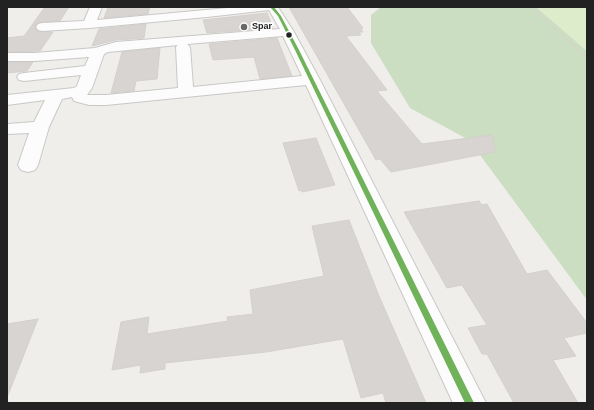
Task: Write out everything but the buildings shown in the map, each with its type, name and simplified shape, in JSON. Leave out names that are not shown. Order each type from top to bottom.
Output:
[{"type":"street","points":[[88,24],[96,7]]},
{"type":"street","points":[[42,27],[207,14],[267,7]]},
{"type":"street","points":[[272,7],[288,32],[470,403]]},
{"type":"street","points":[[7,57],[35,57],[71,42],[98,52],[116,46],[288,32]]},
{"type":"street","points":[[183,47],[186,93]]},
{"type":"street","points":[[7,100],[78,92],[84,88],[98,52]]},
{"type":"street","points":[[24,77],[91,70]]},
{"type":"street","points":[[78,92],[80,98],[89,100],[186,93],[312,80]]},
{"type":"street","points":[[28,165],[40,126],[56,94]]},
{"type":"street","points":[[7,129],[40,126]]},
{"type":"path","points":[[531,7],[587,58]]},
{"type":"green space","points":[[381,7],[536,7],[587,51],[587,300],[469,140],[410,108],[371,43],[371,15]]},
{"type":"green space","points":[[536,7],[587,7],[587,51]]},
{"type":"transit line","points":[[272,7],[279,16],[297,50],[470,403]]},
{"type":"place","name":"Spar","points":[[244,27]]}]
